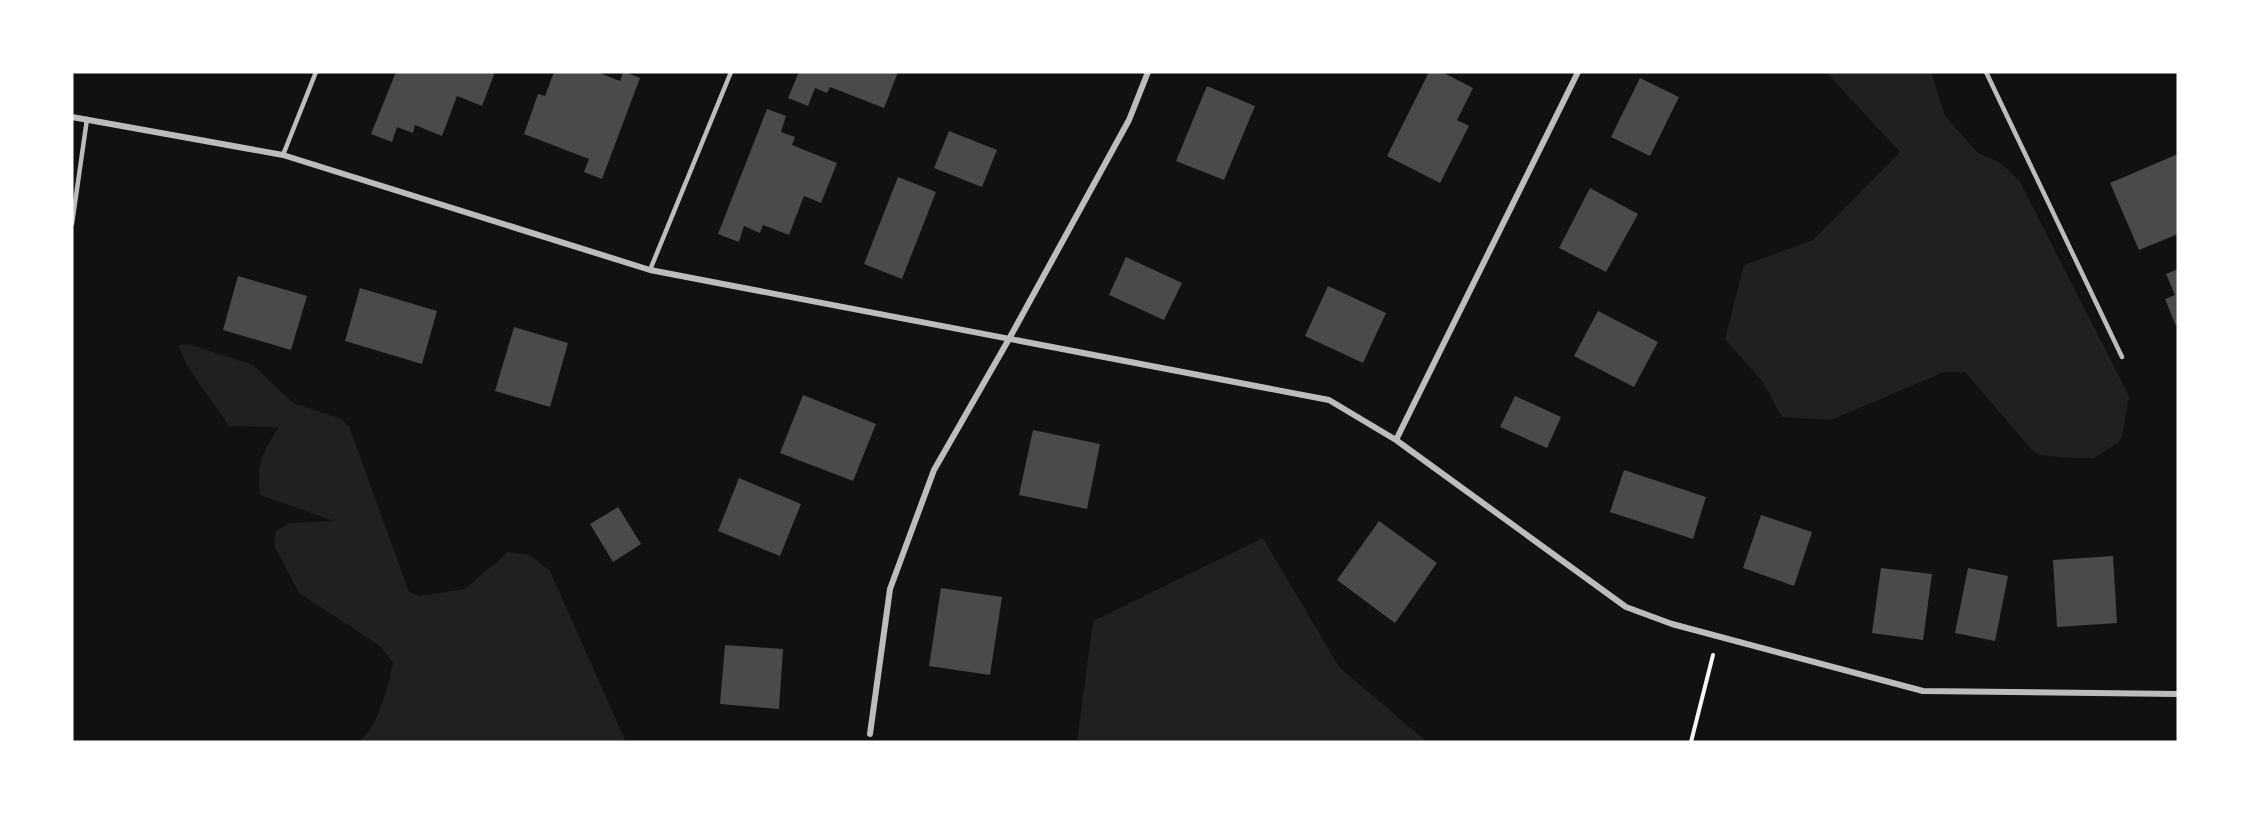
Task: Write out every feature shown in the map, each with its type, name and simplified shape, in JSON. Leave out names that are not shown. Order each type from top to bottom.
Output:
[{"type":"street","points":[[870,734],[890,589],[934,470],[1130,120],[1148,72]]},
{"type":"street","points":[[1396,440],[1578,72]]},
{"type":"street","points":[[72,117],[283,155],[650,270],[1329,399],[1396,440],[1626,607],[1672,624],[1718,637],[1923,692],[2178,694]]},
{"type":"lane","points":[[283,155],[316,72]]},
{"type":"lane","points":[[650,270],[730,72]]},
{"type":"lane","points":[[1986,72],[2122,357]]},
{"type":"lane","points":[[72,224],[87,119]]},
{"type":"path","points":[[1691,742],[1718,637]]},
{"type":"shaded area","points":[[1826,72],[1931,72],[1945,116],[1978,153],[1999,162],[2019,180],[2129,396],[2122,437],[2119,442],[2094,458],[2039,455],[2031,449],[1965,372],[1944,372],[1831,420],[1782,417],[1762,381],[1725,339],[1744,265],[1813,240],[1900,152]]},
{"type":"shaded area","points":[[188,344],[253,365],[293,403],[341,419],[349,426],[409,592],[420,596],[465,589],[508,552],[530,555],[550,571],[626,742],[357,742],[364,737],[376,718],[393,662],[379,645],[299,593],[275,547],[275,532],[290,523],[334,521],[260,495],[260,466],[268,445],[279,427],[229,426],[187,366],[178,345]]},
{"type":"shaded area","points":[[1263,538],[1339,667],[1427,742],[1077,742],[1093,621]]},
{"type":"building","points":[[396,72],[495,72],[482,106],[457,96],[442,136],[415,125],[413,133],[397,127],[392,142],[371,134]]},
{"type":"building","points":[[554,72],[597,72],[620,81],[625,72],[640,78],[602,179],[584,172],[589,159],[524,134],[538,94],[545,96]]},
{"type":"building","points":[[799,72],[898,72],[884,108],[830,87],[827,93],[815,88],[808,106],[788,98]]},
{"type":"building","points":[[1429,72],[1442,72],[1473,88],[1457,120],[1469,126],[1440,183],[1387,156]]},
{"type":"building","points":[[1640,78],[1679,97],[1650,156],[1611,137]]},
{"type":"building","points":[[1207,86],[1255,106],[1224,180],[1176,161]]},
{"type":"building","points":[[767,109],[786,116],[781,132],[795,137],[792,145],[837,163],[821,203],[804,196],[789,235],[763,225],[760,233],[744,226],[739,242],[718,234]]},
{"type":"building","points":[[949,131],[997,150],[982,187],[934,168]]},
{"type":"building","points":[[2178,154],[2178,234],[2139,250],[2110,183]]},
{"type":"building","points":[[898,177],[936,192],[902,279],[864,264]]},
{"type":"building","points":[[1590,188],[1638,214],[1606,272],[1559,248]]},
{"type":"building","points":[[1126,257],[1182,283],[1164,320],[1109,295]]},
{"type":"building","points":[[2178,269],[2178,325],[2176,326],[2165,299],[2175,295],[2166,274]]},
{"type":"building","points":[[238,276],[307,296],[291,350],[223,330]]},
{"type":"building","points":[[1328,286],[1386,313],[1363,363],[1305,336]]},
{"type":"building","points":[[360,288],[437,311],[422,364],[345,341]]},
{"type":"building","points":[[1598,311],[1658,342],[1634,387],[1574,356]]},
{"type":"building","points":[[514,327],[568,343],[550,407],[495,391]]},
{"type":"building","points":[[803,395],[876,424],[853,481],[780,453]]},
{"type":"building","points":[[1515,396],[1561,417],[1547,448],[1500,427]]},
{"type":"building","points":[[1033,430],[1100,444],[1087,509],[1019,495]]},
{"type":"building","points":[[1624,470],[1706,497],[1693,539],[1610,512]]},
{"type":"building","points":[[739,478],[801,504],[780,556],[718,531]]},
{"type":"building","points":[[618,507],[641,544],[613,562],[590,524]]},
{"type":"building","points":[[1761,515],[1812,532],[1794,586],[1743,568]]},
{"type":"building","points":[[1379,521],[1437,563],[1395,623],[1337,580]]},
{"type":"building","points":[[2113,556],[2117,623],[2057,627],[2053,560]]},
{"type":"building","points":[[1881,568],[1932,574],[1923,640],[1872,633]]},
{"type":"building","points":[[1968,568],[2008,576],[1995,641],[1955,633]]},
{"type":"building","points":[[941,588],[1002,597],[990,675],[929,666]]},
{"type":"building","points":[[725,645],[783,649],[779,709],[720,704]]}]
